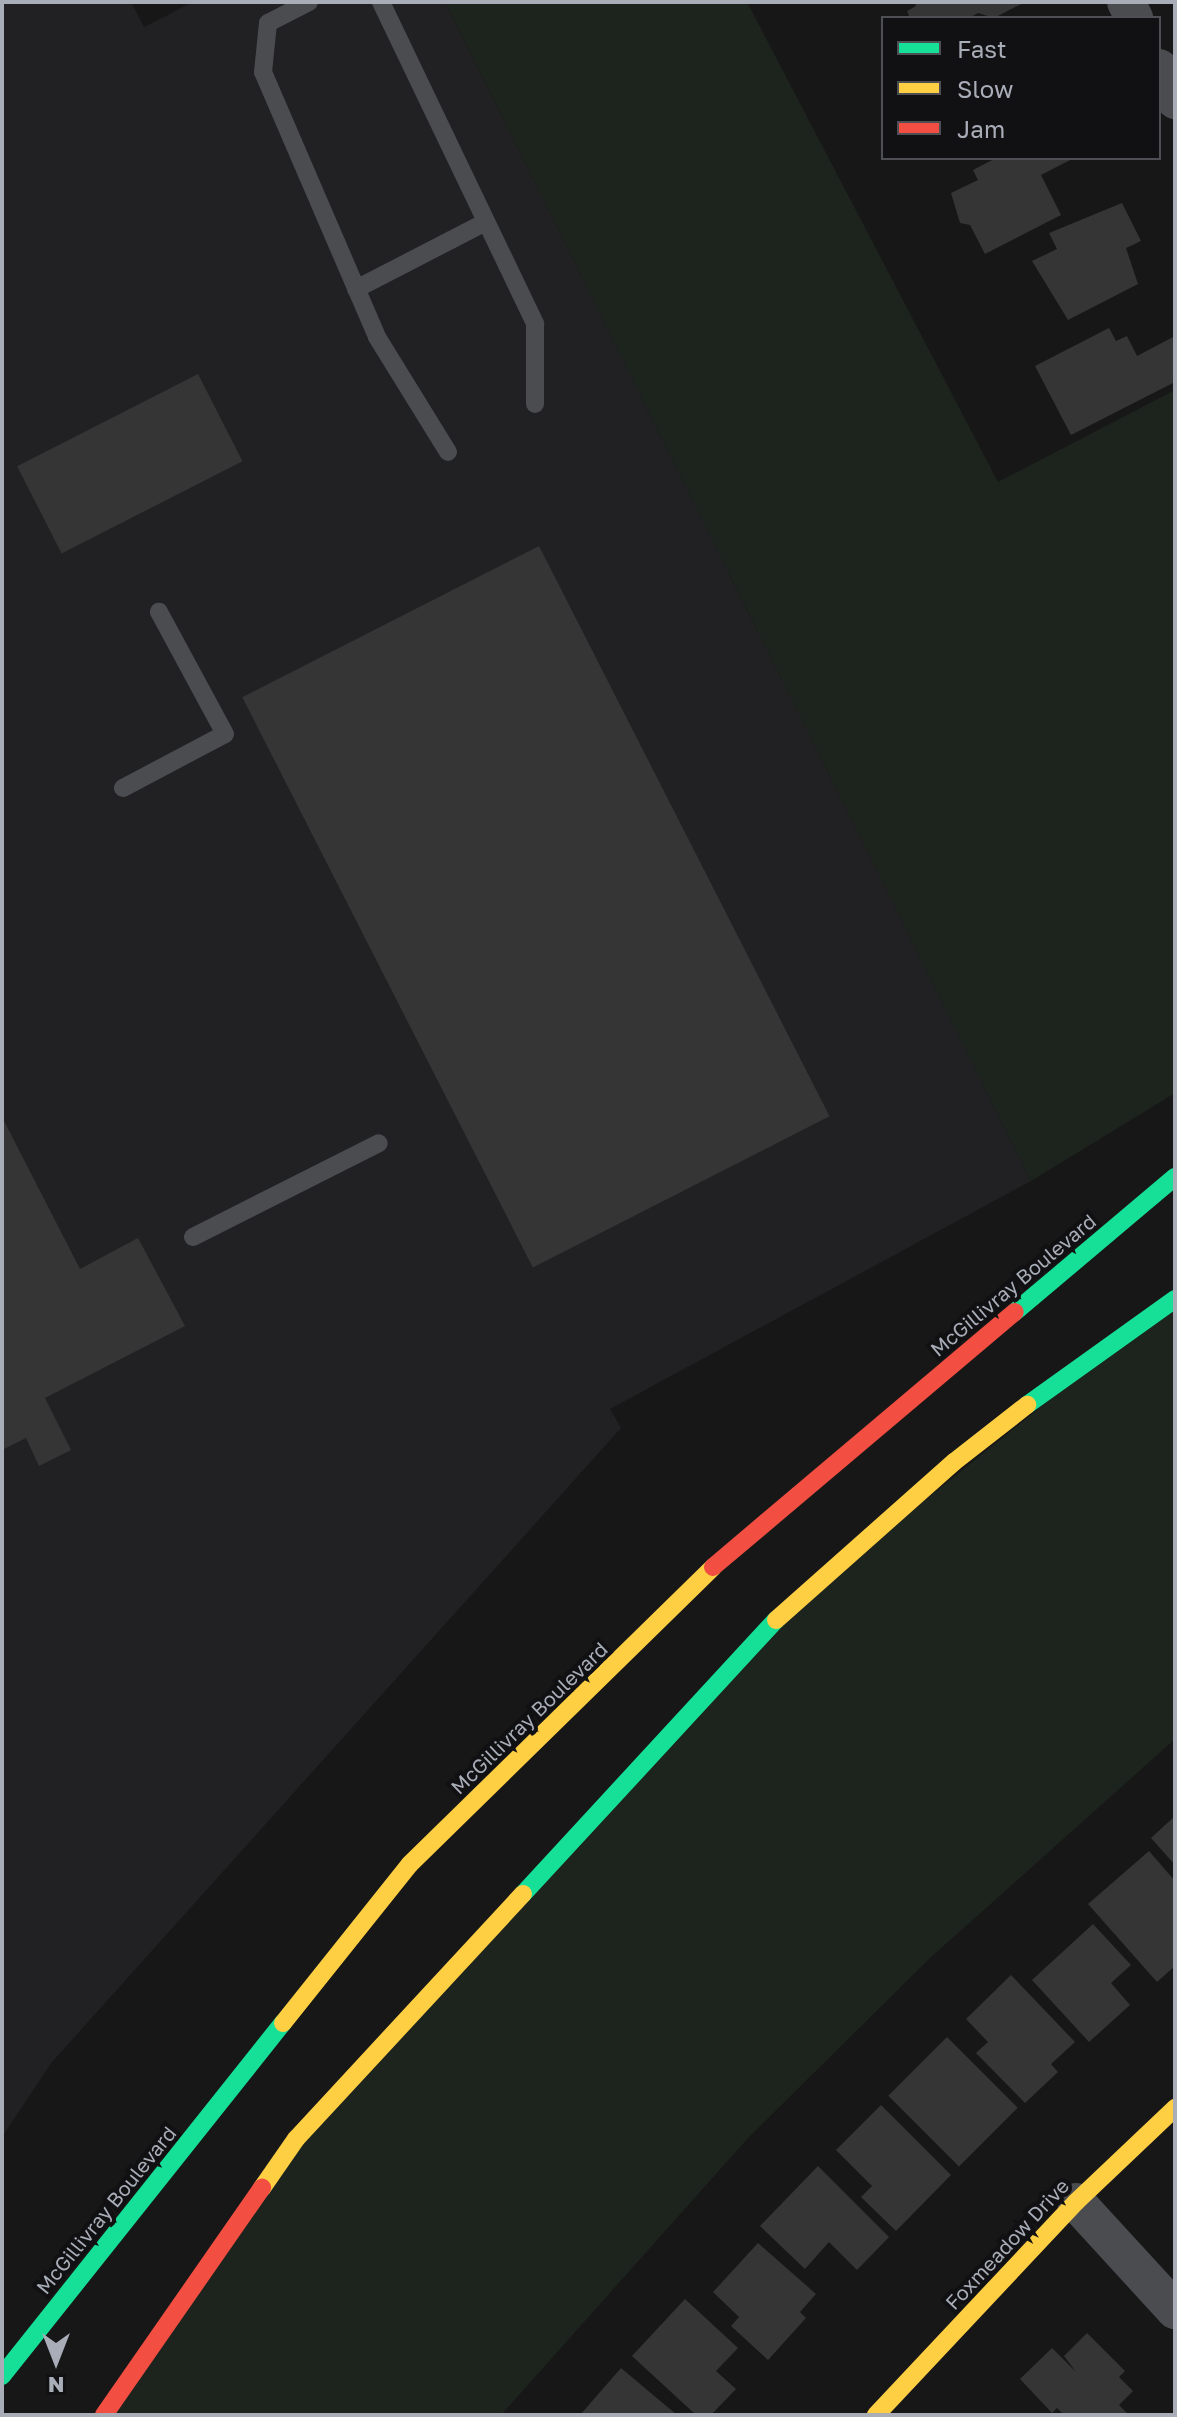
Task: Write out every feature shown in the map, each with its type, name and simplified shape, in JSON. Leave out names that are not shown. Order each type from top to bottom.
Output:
[{"type":"main road","name":"McGillivray Boulevard","points":[[2,2376],[410,1864],[723,1557],[1175,1177]]},
{"type":"main road","points":[[104,2415],[296,2139],[776,1620],[954,1462],[1088,1357],[1175,1299]]},
{"type":"main road","name":"Foxmeadow Drive","points":[[876,2415],[1076,2202],[1175,2108]]},
{"type":"street","points":[[1161,72],[1175,100]]},
{"type":"street","points":[[1076,2202],[1175,2310]]},
{"type":"lane","points":[[309,2],[268,23],[263,72],[377,337],[448,452]]},
{"type":"lane","points":[[381,2],[535,324],[535,404]]},
{"type":"lane","points":[[356,289],[486,222]]},
{"type":"lane","points":[[123,788],[225,734],[159,612]]},
{"type":"lane","points":[[193,1237],[379,1143]]},
{"type":"shaded area","points":[[2,2],[131,2],[144,27],[193,2],[445,2],[1031,1181],[610,1409],[621,1428],[52,2062],[2,2137]]},
{"type":"shaded area","points":[[445,2],[747,2],[998,482],[1175,390],[1175,1093],[1031,1181]]},
{"type":"shaded area","points":[[1175,1299],[1175,1739],[929,1959],[748,2138],[501,2415],[104,2415],[296,2139],[776,1620]]},
{"type":"building","points":[[914,2],[1025,2],[998,16],[978,13],[973,16],[909,16],[907,11],[916,6]]},
{"type":"building","points":[[992,160],[1070,160],[1041,175],[1061,215],[985,254],[970,225],[960,223],[951,193],[978,180],[973,170]]},
{"type":"building","points":[[1122,203],[1141,241],[1126,248],[1138,284],[1068,320],[1032,261],[1057,249],[1049,233]]},
{"type":"building","points":[[1109,328],[1116,341],[1127,336],[1137,356],[1175,336],[1175,382],[1071,435],[1035,366]]},
{"type":"building","points":[[198,374],[242,461],[62,553],[17,466]]},
{"type":"building","points":[[539,546],[830,1116],[533,1267],[242,697]]},
{"type":"building","points":[[2,1117],[80,1269],[138,1238],[185,1326],[45,1398],[71,1450],[39,1466],[26,1438],[2,1450]]},
{"type":"building","points":[[1175,1816],[1175,1865],[1151,1838]]},
{"type":"building","points":[[1149,1851],[1175,1881],[1175,1966],[1157,1982],[1088,1904]]},
{"type":"building","points":[[1093,1924],[1131,1965],[1111,1983],[1130,2005],[1089,2042],[1032,1980]]},
{"type":"building","points":[[1011,1975],[1075,2042],[1051,2064],[1058,2072],[1025,2103],[976,2053],[988,2042],[966,2019]]},
{"type":"building","points":[[947,2037],[1018,2108],[959,2166],[888,2096]]},
{"type":"building","points":[[881,2105],[951,2175],[896,2231],[861,2197],[872,2186],[836,2150]]},
{"type":"building","points":[[818,2166],[889,2237],[857,2270],[829,2242],[805,2269],[760,2226]]},
{"type":"building","points":[[758,2243],[816,2294],[800,2312],[806,2318],[768,2360],[731,2326],[739,2317],[713,2292]]},
{"type":"building","points":[[685,2299],[738,2348],[716,2371],[736,2389],[711,2415],[696,2415],[632,2356]]},
{"type":"building","points":[[1087,2333],[1125,2371],[1119,2377],[1133,2391],[1119,2405],[1129,2415],[1064,2415],[1057,2408],[1052,2413],[1020,2379],[1052,2348],[1076,2372],[1064,2356]]},
{"type":"building","points":[[621,2368],[677,2415],[580,2415]]},
{"type":"traffic: fast","points":[[1015,1312],[1175,1177]]},
{"type":"traffic: fast","points":[[1027,1405],[1175,1299]]},
{"type":"traffic: fast","points":[[523,1894],[776,1620]]},
{"type":"traffic: fast","points":[[2,2376],[283,2023]]},
{"type":"traffic: slow","points":[[776,1620],[954,1462],[1027,1405]]},
{"type":"traffic: slow","points":[[283,2023],[410,1864],[713,1567]]},
{"type":"traffic: slow","points":[[262,2188],[296,2139],[523,1894]]},
{"type":"traffic: slow","points":[[876,2415],[1076,2202],[1175,2108]]},
{"type":"traffic: jam","points":[[713,1567],[1015,1312]]},
{"type":"traffic: jam","points":[[104,2415],[262,2188]]}]
